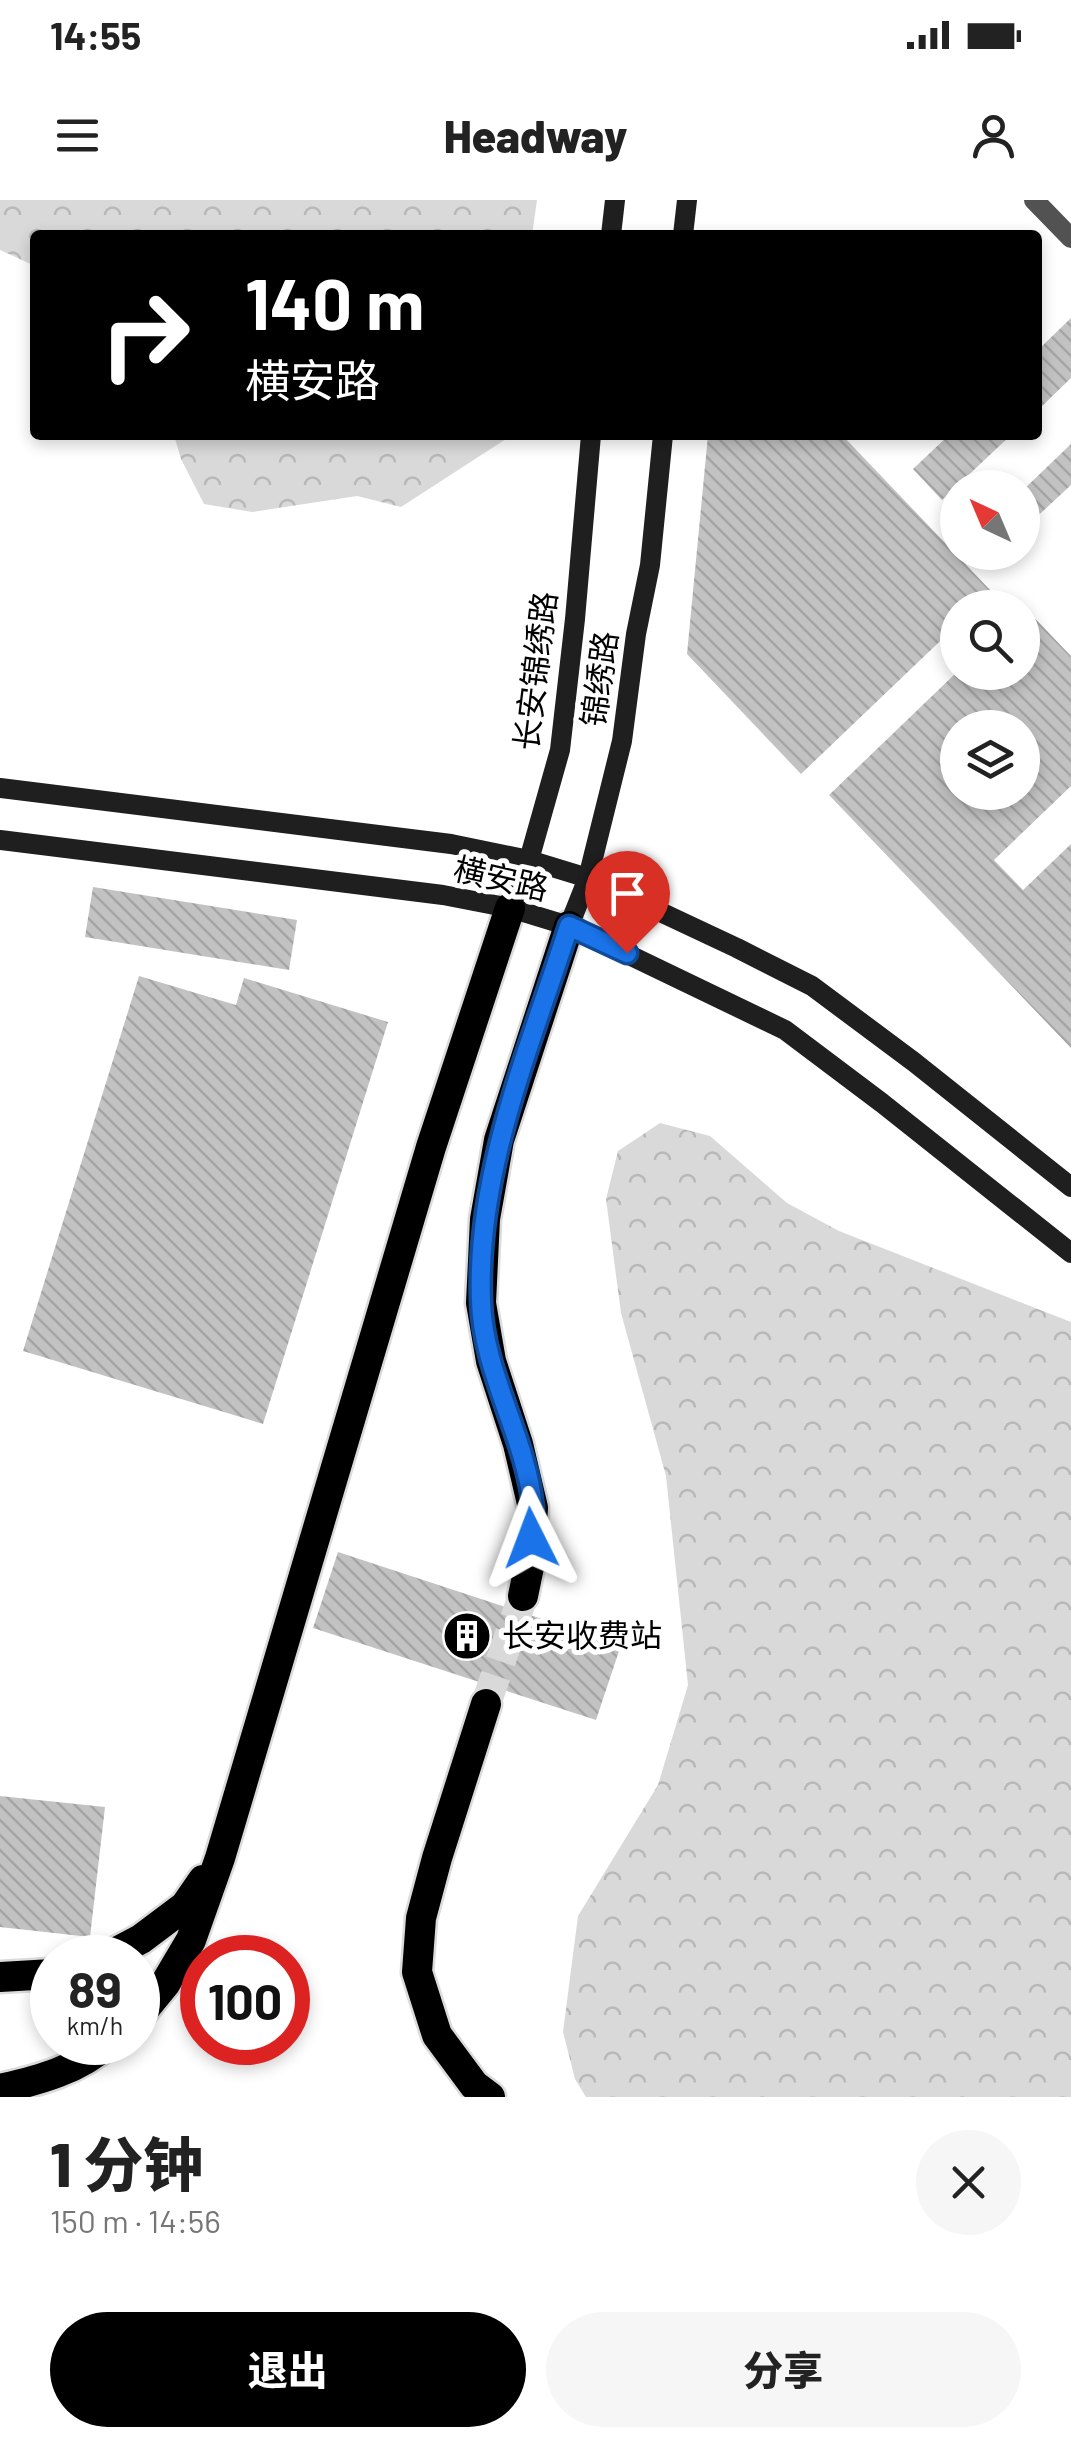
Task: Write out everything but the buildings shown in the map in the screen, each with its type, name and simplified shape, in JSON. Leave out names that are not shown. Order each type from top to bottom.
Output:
[{"type":"highway","points":[[160,1989],[191,1940],[220,1858],[426,1166],[510,908]]},
{"type":"highway","points":[[522,1596],[529,1567],[533,1508],[518,1444],[491,1361],[481,1303],[485,1220],[499,1140],[569,926]]},
{"type":"highway","points":[[486,1704],[420,1918],[417,1972],[438,2035],[474,2085],[490,2097]]},
{"type":"highway","points":[[145,1935],[185,1906],[220,1858]]},
{"type":"highway","points":[[0,1977],[30,1975]]},
{"type":"highway","points":[[0,2089],[44,2079],[73,2065]]},
{"type":"main road","points":[[612,230],[615,200]]},
{"type":"main road","points":[[684,230],[687,200]]},
{"type":"main road","name":"长安锦绣路","points":[[510,908],[529,860],[560,750],[591,440]]},
{"type":"main road","name":"锦绣路","points":[[569,926],[588,878],[622,741],[650,565],[662,440]]},
{"type":"main road","name":"横安路","points":[[0,788],[451,844],[529,860],[588,878],[812,986],[1071,1187]]},
{"type":"main road","name":"横安路","points":[[0,840],[443,894],[569,926],[785,1030],[1071,1254]]},
{"type":"street","points":[[1034,200],[1071,238]]},
{"type":"green space","points":[[0,200],[537,200],[533,230],[30,230],[30,264],[0,250]]},
{"type":"green space","points":[[175,440],[504,440],[401,507],[357,496],[252,512],[204,504]]},
{"type":"green space","points":[[660,1123],[710,1136],[787,1203],[839,1231],[1071,1322],[1071,2097],[586,2097],[575,2079],[563,2032],[578,1916],[658,1785],[688,1685],[666,1476],[621,1313],[606,1199],[618,1151]]},
{"type":"tunnel","points":[[486,1704],[523,1596]]},
{"type":"place","name":"长安收费站","points":[[467,1636]]},
{"type":"route","points":[[531,1538],[533,1508],[518,1444],[491,1361],[481,1303],[485,1220],[499,1140],[569,926],[627,953]]}]
